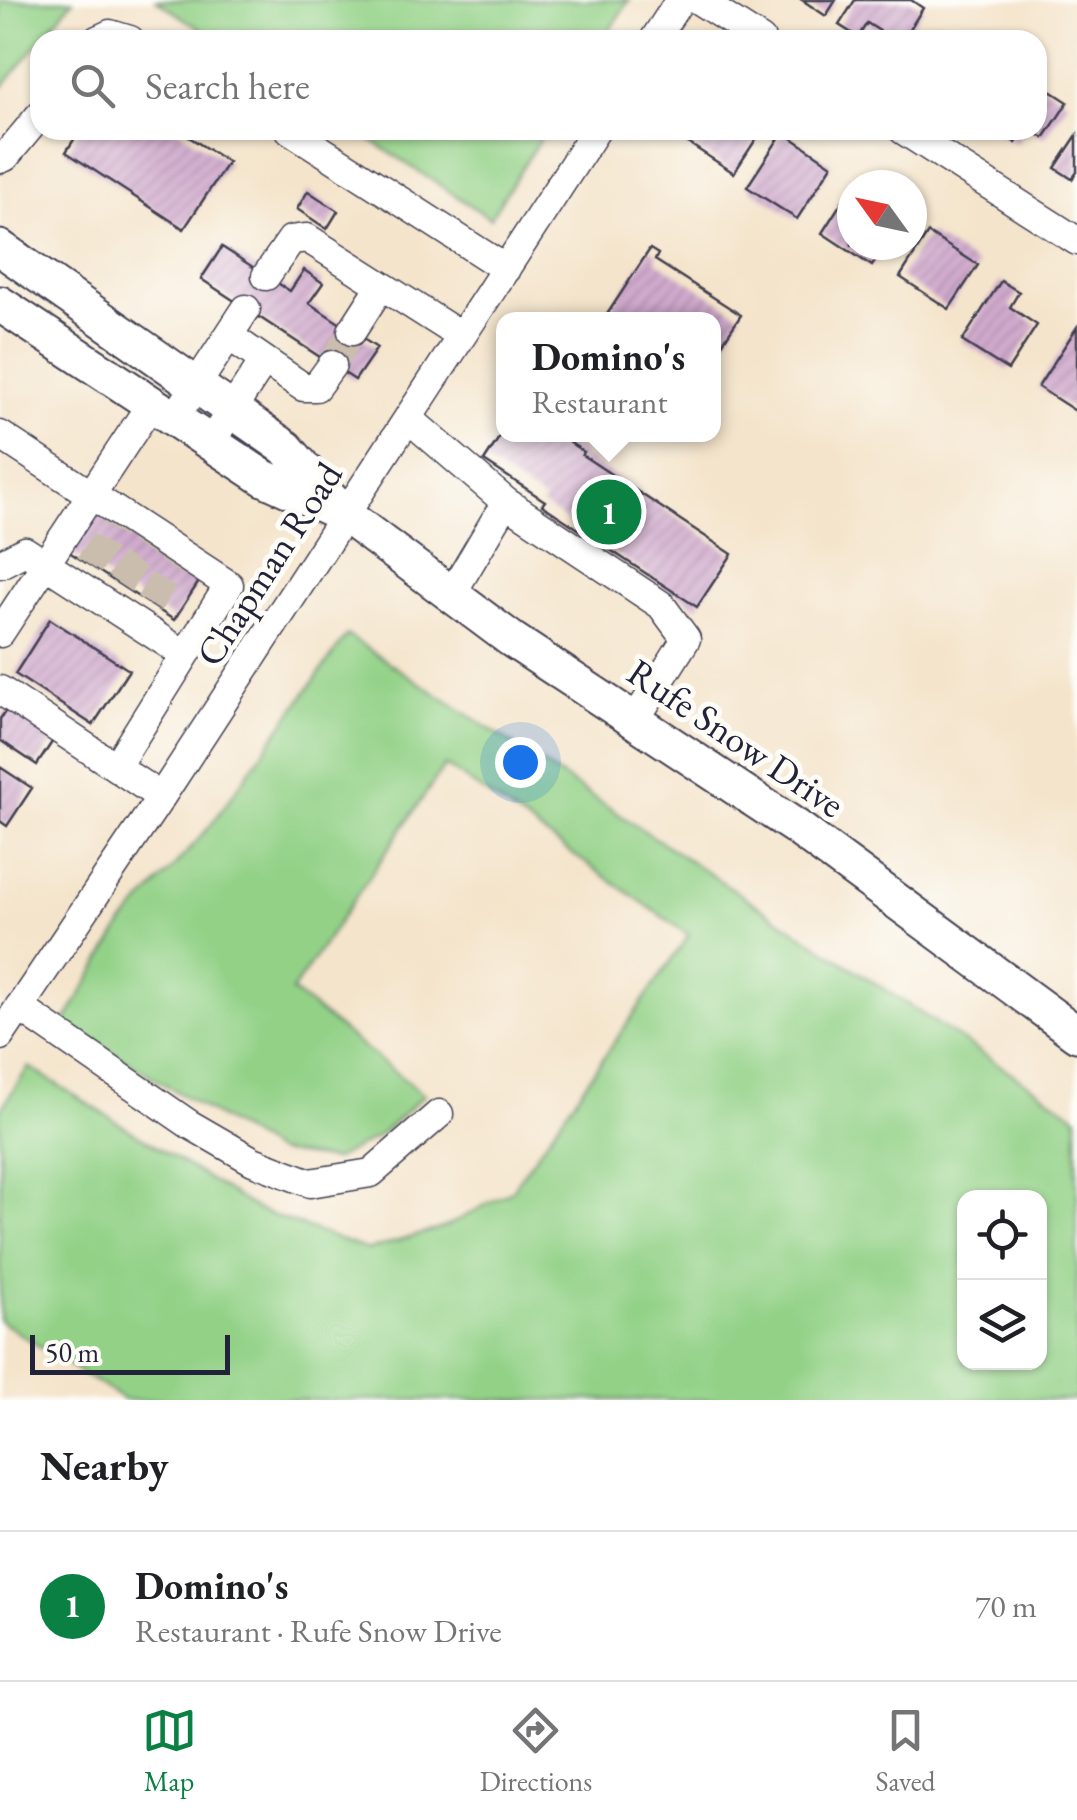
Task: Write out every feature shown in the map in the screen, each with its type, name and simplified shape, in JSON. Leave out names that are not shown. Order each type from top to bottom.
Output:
[{"type":"main road","name":"Rufe Snow Drive","points":[[0,248],[286,448],[345,515],[510,639],[796,827],[1077,1034]]},
{"type":"main road","name":"Rufe Snow Drive","points":[[0,304],[264,478],[345,515]]},
{"type":"street","points":[[660,30],[680,0]]},
{"type":"street","points":[[698,0],[745,30]]},
{"type":"street","points":[[0,159],[30,127]]},
{"type":"street","points":[[306,140],[506,269]]},
{"type":"street","name":"Chapman Road","points":[[0,1036],[162,797],[590,140]]},
{"type":"street","points":[[919,140],[1077,241]]},
{"type":"street","points":[[266,276],[291,240],[307,238],[462,336]]},
{"type":"street","points":[[352,332],[382,286]]},
{"type":"street","points":[[0,633],[91,494],[162,412],[196,386],[246,308]]},
{"type":"street","points":[[228,336],[303,387],[316,387],[332,365]]},
{"type":"street","points":[[210,443],[264,360]]},
{"type":"street","points":[[408,418],[506,502],[661,605],[686,639],[635,720]]},
{"type":"street","points":[[0,435],[91,494],[118,520],[229,585],[116,766]]},
{"type":"street","points":[[451,594],[506,502]]},
{"type":"street","points":[[0,564],[25,551],[84,574],[143,613],[184,654]]},
{"type":"street","points":[[0,690],[162,797]]},
{"type":"street","points":[[19,1008],[189,1124],[253,1161],[310,1183],[371,1172],[440,1114]]},
{"type":"green space","points":[[0,0],[73,0],[49,30],[30,30],[30,53],[0,90]]},
{"type":"green space","points":[[156,0],[629,0],[610,30],[202,30]]},
{"type":"green space","points":[[370,140],[540,140],[490,218]]},
{"type":"green space","points":[[347,635],[1077,1116],[1077,1400],[124,1400],[0,1321],[0,1110],[29,1067],[258,1210],[368,1250],[445,1227],[511,1191],[689,935],[445,765],[292,991],[424,1095],[380,1135],[334,1160],[276,1152],[64,1023],[123,924],[211,825]]},
{"type":"building","points":[[802,0],[836,0],[826,16]]},
{"type":"building","points":[[855,0],[911,0],[923,8],[909,30],[878,30],[867,23],[862,30],[847,30],[839,25]]},
{"type":"building","points":[[1047,88],[1068,102],[1047,134]]},
{"type":"building","points":[[1077,135],[1077,172],[1072,179],[1055,168]]},
{"type":"building","points":[[74,140],[194,140],[228,162],[184,229],[66,152]]},
{"type":"building","points":[[686,140],[755,140],[734,173]]},
{"type":"building","points":[[778,140],[795,140],[832,165],[797,219],[747,187]]},
{"type":"building","points":[[308,191],[338,211],[327,229],[297,209]]},
{"type":"building","points":[[837,210],[837,243],[822,233]]},
{"type":"building","points":[[927,235],[978,265],[949,309],[900,277],[911,260],[927,260]]},
{"type":"building","points":[[222,247],[290,291],[304,270],[323,283],[309,303],[377,348],[355,380],[201,279]]},
{"type":"building","points":[[650,249],[658,254],[655,260],[741,315],[721,345],[721,312],[609,312]]},
{"type":"building","points":[[1001,281],[1019,292],[1010,307],[1037,325],[1008,370],[962,341]]},
{"type":"building","points":[[1077,327],[1077,412],[1038,387]]},
{"type":"building","points":[[496,442],[569,442],[584,452],[582,455],[732,554],[697,607],[542,505],[545,501],[484,461]]},
{"type":"building","points":[[92,510],[200,580],[174,620],[66,550]]},
{"type":"building","points":[[50,619],[129,670],[93,725],[15,674]]},
{"type":"building","points":[[7,709],[54,739],[37,765],[0,740],[0,719]]},
{"type":"building","points":[[0,767],[32,788],[7,826],[0,821]]},
{"type":"tunnel","points":[[332,365],[352,331]]},
{"type":"tunnel","points":[[89,565],[115,525]]},
{"type":"tunnel","points":[[119,584],[145,544]]},
{"type":"tunnel","points":[[149,604],[174,563]]},
{"type":"place","name":"Domino's","points":[[609,512]]}]
